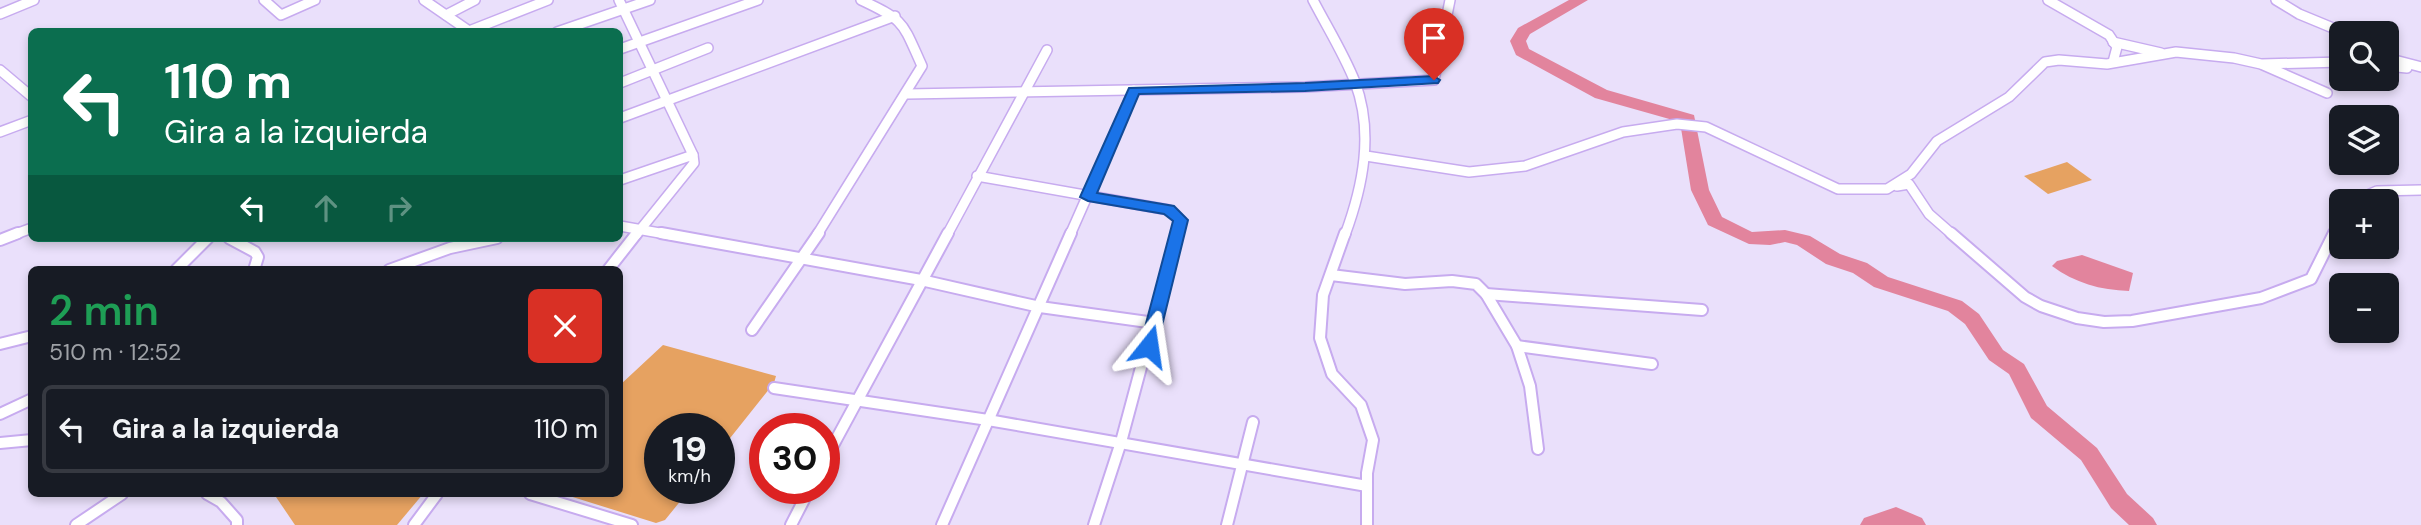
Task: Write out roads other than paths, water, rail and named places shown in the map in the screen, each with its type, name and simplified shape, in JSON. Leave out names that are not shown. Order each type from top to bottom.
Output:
[{"type":"street","points":[[0,13],[34,0]]},
{"type":"street","points":[[264,0],[281,15],[315,0]]},
{"type":"street","points":[[424,0],[465,28]]},
{"type":"street","points":[[446,15],[475,0]]},
{"type":"street","points":[[489,28],[548,0]]},
{"type":"street","points":[[566,28],[622,4],[650,0]]},
{"type":"street","points":[[623,48],[758,0]]},
{"type":"street","points":[[752,330],[803,258],[922,66],[908,33],[895,16],[861,0]]},
{"type":"street","points":[[1313,0],[1355,83],[1365,129],[1366,156],[1348,226],[1323,295],[1320,338],[1332,374],[1361,405],[1369,423],[1373,440],[1367,486],[1367,525]]},
{"type":"street","points":[[907,94],[1305,87],[1434,80],[1450,0]]},
{"type":"street","points":[[2048,0],[2109,35],[2117,47],[2113,62]]},
{"type":"street","points":[[2276,0],[2299,14],[2329,26]]},
{"type":"street","points":[[611,266],[692,168],[693,155],[622,4]]},
{"type":"street","points":[[623,117],[895,16]]},
{"type":"street","points":[[2113,41],[2165,54]]},
{"type":"street","points":[[623,82],[708,48]]},
{"type":"street","points":[[840,432],[1047,50]]},
{"type":"street","points":[[1887,189],[1911,174],[1937,141],[2009,97],[2045,62],[2113,62],[2176,52],[2234,58],[2261,64],[2327,93]]},
{"type":"street","points":[[2261,64],[2329,62]]},
{"type":"street","points":[[2399,62],[2421,68]]},
{"type":"street","points":[[2399,67],[2421,68]]},
{"type":"street","points":[[0,69],[28,94]]},
{"type":"street","points":[[942,525],[1134,90]]},
{"type":"street","points":[[0,132],[28,122]]},
{"type":"street","points":[[1366,156],[1469,172],[1525,166],[1623,132],[1677,124],[1706,127],[1838,189],[1887,189],[1909,184],[1930,214],[2025,297],[2062,314],[2104,322],[2132,321],[2261,298],[2311,279],[2329,243]]},
{"type":"street","points":[[623,179],[693,155]]},
{"type":"street","points":[[977,176],[1169,210],[1179,217],[1181,226],[1155,323],[1094,525]]},
{"type":"street","points":[[2399,189],[2421,190]]},
{"type":"street","points":[[623,226],[921,280],[1040,307],[1155,323]]},
{"type":"street","points":[[0,240],[28,230]]},
{"type":"street","points":[[180,266],[204,242]]},
{"type":"street","points":[[236,242],[255,252],[258,257],[255,266]]},
{"type":"street","points":[[401,266],[450,248],[476,242]]},
{"type":"street","points":[[1332,275],[1405,284],[1464,281],[1476,284],[1486,294],[1517,346],[1530,386],[1538,449]]},
{"type":"street","points":[[1486,294],[1702,310]]},
{"type":"street","points":[[0,344],[28,337]]},
{"type":"street","points":[[1517,346],[1652,364]]},
{"type":"street","points":[[774,388],[988,420],[1367,486]]},
{"type":"street","points":[[0,414],[28,401]]},
{"type":"street","points":[[1227,525],[1253,422]]},
{"type":"street","points":[[0,443],[28,440]]},
{"type":"street","points":[[76,525],[118,497]]},
{"type":"street","points":[[212,497],[221,502],[237,520],[237,525]]},
{"type":"street","points":[[414,525],[434,497]]},
{"type":"street","points":[[540,497],[629,525]]},
{"type":"street","points":[[791,525],[802,504]]},
{"type":"waterway","points":[[1580,0],[1524,31],[1518,41],[1522,52],[1601,94],[1688,119],[1700,190],[1715,221],[1749,238],[1770,239],[1785,236],[1803,240],[1833,259],[1860,268],[1881,282],[1955,306],[1972,319],[1996,355],[2017,369],[2039,412],[2089,454],[2119,501],[2145,525]]},
{"type":"waterway","points":[[1872,525],[1896,517],[1914,525]]}]
